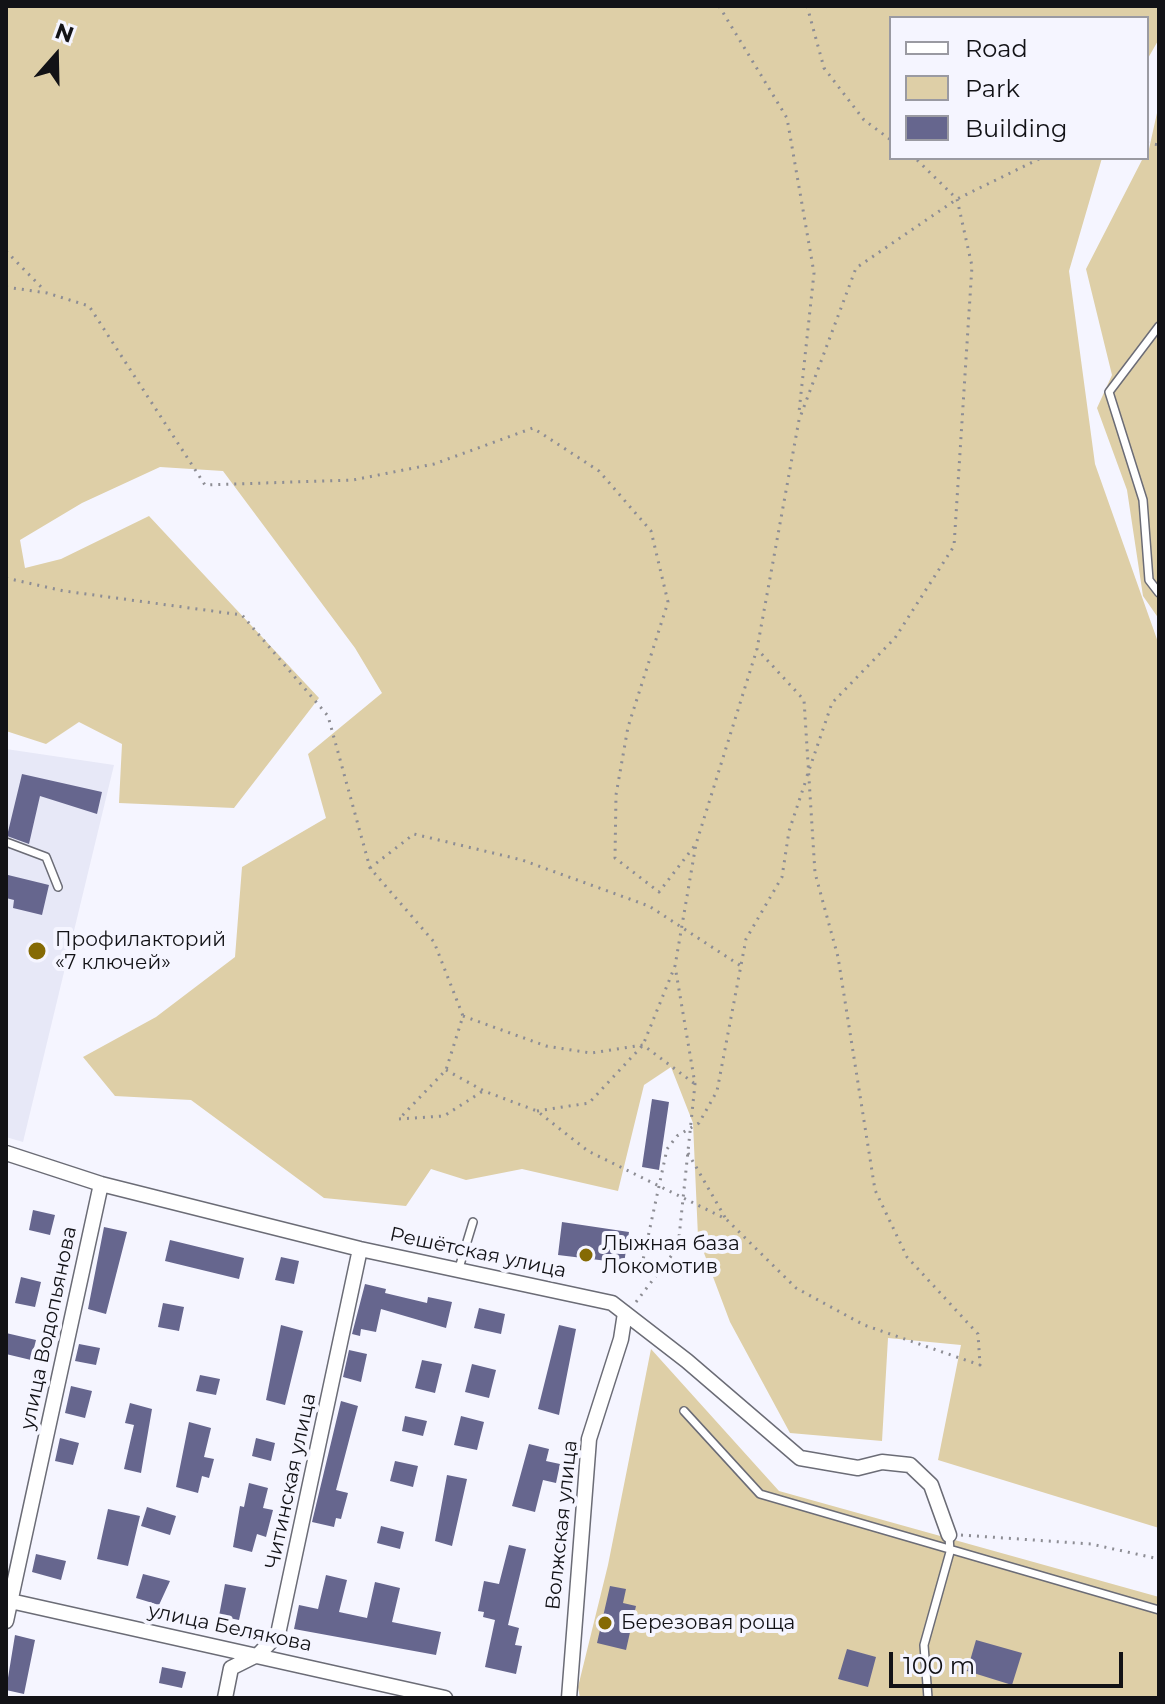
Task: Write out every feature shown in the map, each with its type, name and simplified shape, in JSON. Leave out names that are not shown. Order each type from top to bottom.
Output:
[{"type":"street","name":"Решётская улица","points":[[6,1153],[101,1184],[360,1249],[612,1303],[800,1458],[858,1468],[882,1462],[910,1465],[931,1485],[949,1535]]},
{"type":"street","name":"улица Водопьянова","points":[[6,1621],[101,1184]]},
{"type":"street","name":"Читинская улица","points":[[225,1698],[231,1668],[259,1654],[278,1634],[360,1249]]},
{"type":"street","name":"Волжская улица","points":[[569,1698],[589,1439],[621,1339],[625,1313]]},
{"type":"street","name":"улица Белякова","points":[[8,1601],[259,1654],[445,1698]]},
{"type":"lane","points":[[1159,326],[1109,392],[1143,500],[1149,580],[1159,593]]},
{"type":"lane","points":[[6,842],[46,857],[58,887]]},
{"type":"lane","points":[[459,1268],[473,1222]]},
{"type":"lane","points":[[684,1411],[760,1494],[950,1552],[1159,1610]]},
{"type":"lane","points":[[928,1698],[924,1645],[950,1552],[949,1535]]},
{"type":"path","points":[[537,1111],[589,1103],[643,1045],[675,966],[696,844],[757,649],[799,420],[814,273],[787,118],[719,6]]},
{"type":"path","points":[[807,6],[824,68],[864,120],[889,139]]},
{"type":"path","points":[[640,1274],[667,1149],[677,1136],[699,1123],[717,1091],[746,939],[782,877],[789,831],[832,703],[895,638],[954,546],[972,266],[957,199],[917,160]]},
{"type":"path","points":[[799,420],[856,268],[957,199],[1037,160]]},
{"type":"path","points":[[6,251],[47,293]]},
{"type":"path","points":[[6,287],[47,293],[89,306],[205,485],[353,480],[434,464],[533,428],[599,471],[651,531],[668,602],[628,727],[616,795],[615,858],[659,892],[696,844]]},
{"type":"path","points":[[6,578],[64,591],[242,615],[328,716],[370,868],[434,942],[463,1016],[446,1070],[399,1119],[444,1116],[484,1091]]},
{"type":"path","points":[[688,1153],[726,1219],[796,1288],[864,1325],[980,1365],[978,1334],[907,1257],[875,1190],[838,957],[815,873],[806,778],[804,700],[757,649]]},
{"type":"path","points":[[370,868],[414,834],[522,860],[649,906],[741,966]]},
{"type":"path","points":[[625,1313],[648,1290],[678,1247],[695,1084],[675,966]]},
{"type":"path","points":[[463,1016],[546,1046],[591,1053],[643,1045],[695,1084]]},
{"type":"path","points":[[446,1070],[484,1091],[537,1111],[588,1151],[726,1219]]},
{"type":"path","points":[[949,1535],[1091,1544],[1159,1559]]},
{"type":"shaded area","name":"Профилакторий «7 ключей»","points":[[6,749],[114,765],[23,1142],[6,1137]]},
{"type":"green space","points":[[6,6],[1159,6],[1159,39],[1149,56],[1149,16],[889,16],[889,160],[1101,160],[1069,271],[1095,464],[1159,645],[1159,1528],[938,1460],[961,1345],[888,1338],[882,1441],[790,1433],[730,1322],[698,1237],[693,1123],[671,1067],[644,1085],[618,1191],[522,1169],[466,1180],[431,1169],[406,1206],[324,1198],[191,1100],[115,1096],[83,1057],[156,1017],[235,957],[242,867],[326,818],[308,754],[382,693],[355,648],[223,471],[160,467],[82,503],[20,540],[25,568],[61,559],[149,516],[319,698],[234,808],[119,803],[122,744],[79,722],[46,744],[6,731]]},
{"type":"green space","points":[[1159,104],[1159,619],[1143,596],[1127,490],[1097,408],[1112,375],[1086,269],[1142,160],[1149,160]]},
{"type":"green space","points":[[651,1349],[779,1491],[1159,1597],[1159,1698],[580,1698],[578,1687],[608,1565]]},
{"type":"building","points":[[22,774],[102,792],[97,814],[40,796],[29,844],[7,836]]},
{"type":"building","points":[[8,875],[49,885],[42,915],[13,908],[14,900],[6,898]]},
{"type":"building","points":[[652,1099],[669,1102],[659,1170],[642,1167]]},
{"type":"building","points":[[33,1210],[55,1215],[50,1235],[29,1230]]},
{"type":"building","points":[[562,1222],[629,1232],[624,1263],[558,1255]]},
{"type":"building","points":[[104,1227],[127,1232],[106,1314],[88,1309]]},
{"type":"building","points":[[170,1240],[244,1258],[239,1279],[165,1261]]},
{"type":"building","points":[[281,1257],[299,1261],[294,1284],[275,1280]]},
{"type":"building","points":[[21,1277],[41,1282],[35,1307],[15,1303]]},
{"type":"building","points":[[365,1284],[386,1289],[385,1293],[427,1303],[428,1297],[452,1302],[446,1328],[381,1309],[376,1332],[361,1329],[360,1336],[352,1334]]},
{"type":"building","points":[[163,1303],[184,1307],[179,1331],[158,1327]]},
{"type":"building","points":[[479,1308],[505,1314],[501,1334],[474,1328]]},
{"type":"building","points":[[281,1325],[303,1331],[285,1405],[266,1400]]},
{"type":"building","points":[[559,1325],[576,1329],[559,1415],[538,1409]]},
{"type":"building","points":[[6,1333],[36,1340],[31,1360],[6,1354]]},
{"type":"building","points":[[79,1344],[100,1348],[96,1365],[75,1361]]},
{"type":"building","points":[[349,1350],[367,1354],[361,1382],[343,1377]]},
{"type":"building","points":[[422,1360],[442,1364],[435,1393],[415,1388]]},
{"type":"building","points":[[472,1364],[496,1370],[489,1398],[465,1392]]},
{"type":"building","points":[[200,1375],[220,1379],[216,1395],[196,1391]]},
{"type":"building","points":[[71,1386],[92,1391],[85,1418],[65,1413]]},
{"type":"building","points":[[341,1401],[358,1406],[336,1490],[348,1493],[341,1519],[336,1518],[334,1527],[312,1522]]},
{"type":"building","points":[[130,1403],[152,1409],[141,1473],[124,1469],[134,1425],[125,1423]]},
{"type":"building","points":[[405,1416],[427,1421],[423,1436],[402,1431]]},
{"type":"building","points":[[461,1416],[484,1422],[477,1450],[454,1445]]},
{"type":"building","points":[[189,1422],[211,1428],[204,1457],[214,1459],[209,1478],[202,1476],[198,1493],[176,1487]]},
{"type":"building","points":[[60,1438],[79,1443],[73,1465],[55,1461]]},
{"type":"building","points":[[256,1438],[275,1443],[271,1461],[252,1456]]},
{"type":"building","points":[[529,1444],[549,1449],[546,1461],[560,1464],[556,1483],[543,1480],[535,1512],[512,1506]]},
{"type":"building","points":[[395,1461],[418,1466],[413,1487],[390,1481]]},
{"type":"building","points":[[447,1475],[467,1479],[452,1546],[435,1541]]},
{"type":"building","points":[[249,1483],[268,1488],[263,1508],[273,1510],[266,1537],[257,1534],[252,1552],[233,1547],[240,1506],[244,1507]]},
{"type":"building","points":[[147,1507],[176,1516],[170,1535],[141,1526]]},
{"type":"building","points":[[108,1509],[140,1516],[128,1566],[97,1559]]},
{"type":"building","points":[[381,1526],[404,1532],[400,1549],[377,1543]]},
{"type":"building","points":[[509,1545],[526,1549],[508,1625],[519,1628],[515,1645],[522,1646],[516,1674],[485,1667],[495,1620],[483,1617],[484,1612],[478,1611],[484,1581],[499,1584]]},
{"type":"building","points":[[36,1554],[66,1561],[61,1580],[32,1572]]},
{"type":"building","points":[[143,1574],[170,1581],[159,1605],[136,1598]]},
{"type":"building","points":[[326,1575],[347,1580],[339,1612],[367,1618],[375,1582],[400,1588],[392,1622],[441,1632],[436,1655],[294,1629],[299,1605],[318,1609]]},
{"type":"building","points":[[225,1584],[246,1588],[239,1620],[219,1616]]},
{"type":"building","points":[[610,1586],[626,1589],[623,1603],[636,1606],[626,1650],[597,1643]]},
{"type":"building","points":[[15,1635],[35,1640],[24,1694],[6,1690]]},
{"type":"building","points":[[976,1640],[1022,1653],[1012,1685],[967,1671]]},
{"type":"building","points":[[847,1649],[876,1657],[868,1687],[838,1679]]},
{"type":"building","points":[[162,1667],[186,1672],[182,1688],[159,1683]]},
{"type":"place","name":"Профилакторий «7 ключей»","points":[[37,951]]},
{"type":"place","name":"Лыжная база Локомотив","points":[[586,1255]]},
{"type":"place","name":"Березовая роща","points":[[605,1623]]}]
